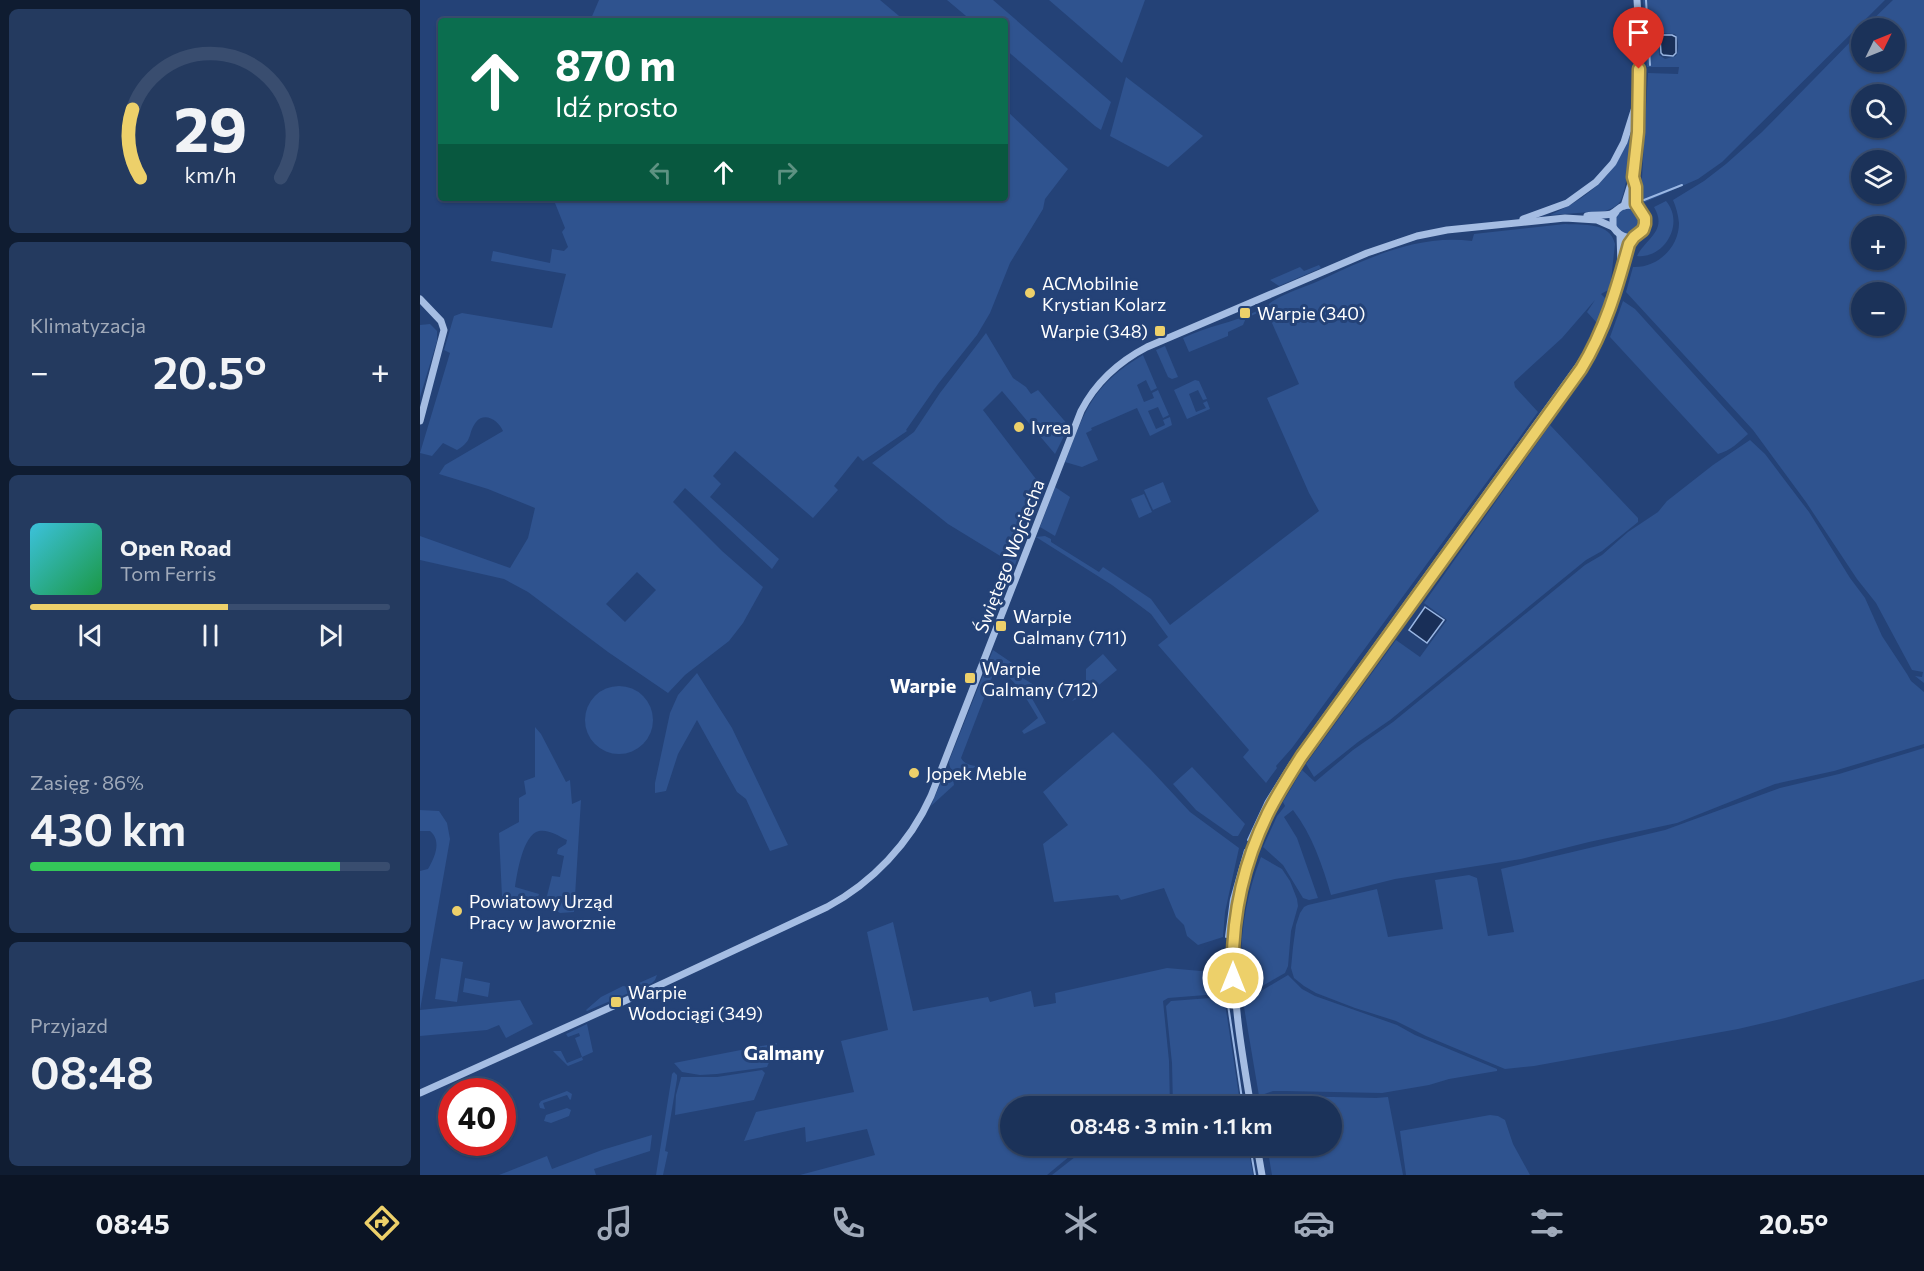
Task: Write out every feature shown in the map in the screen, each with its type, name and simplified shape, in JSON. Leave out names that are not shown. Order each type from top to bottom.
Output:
[{"type":"street","points":[[1634,237],[1626,238],[1620,235],[1613,227],[1613,216],[1624,206],[1633,177],[1638,132],[1637,0]]},
{"type":"street","points":[[1510,224],[1568,203],[1596,183],[1613,163],[1624,142],[1639,94]]},
{"type":"street","points":[[1633,177],[1637,208]]},
{"type":"street","points":[[1249,1096],[1236,1012],[1233,953],[1236,918],[1243,881],[1253,847],[1267,815],[1301,757],[1581,369],[1604,327],[1629,244],[1643,230],[1645,224],[1642,212],[1631,206],[1624,206]]},
{"type":"street","name":"Świętego Wojciecha","points":[[420,1093],[639,995],[827,907],[863,883],[891,856],[913,829],[931,796],[1081,411],[1096,387],[1117,366],[1147,347],[1382,247],[1417,236],[1616,212]]},
{"type":"street","name":"Świętego Wojciecha","points":[[1579,218],[1597,220],[1613,227]]},
{"type":"street","points":[[1620,235],[1621,271]]},
{"type":"street","points":[[420,299],[441,321],[444,330],[420,421]]},
{"type":"street","points":[[1259,1156],[1262,1175]]},
{"type":"shaded area","points":[[599,0],[880,0],[901,18],[591,18]]},
{"type":"shaded area","points":[[947,0],[993,0],[1111,102],[1101,130],[1008,52],[1008,18],[968,18]]},
{"type":"shaded area","points":[[1049,0],[1145,0],[1122,63]]},
{"type":"shaded area","points":[[1643,0],[1885,0],[1867,18],[1851,18],[1851,34],[1722,162],[1698,179],[1643,203],[1641,195],[1648,73],[1678,74],[1679,67],[1647,67]],"holes":[[[1662,33],[1675,34],[1676,56],[1665,59],[1659,55],[1658,36]]]},
{"type":"shaded area","points":[[1893,0],[1924,0],[1924,683],[1915,676],[1922,677],[1923,672],[1912,670],[1876,603],[1753,430],[1626,292],[1633,267],[1658,260],[1665,255],[1675,241],[1679,223],[1673,200],[1704,181],[1762,132],[1851,41],[1851,72],[1905,72],[1905,18],[1874,18]]},
{"type":"shaded area","points":[[1663,35],[1676,37],[1676,53],[1673,56],[1661,53],[1660,38]]},
{"type":"shaded area","points":[[1126,77],[1203,136],[1168,167],[1110,136]]},
{"type":"shaded area","points":[[1008,112],[1068,169],[1045,199],[1043,209],[1010,263],[990,313],[977,335],[938,384],[907,431],[863,461],[858,456],[834,486],[838,490],[813,518],[735,451],[713,476],[721,484],[710,497],[779,559],[772,569],[685,488],[673,502],[722,551],[763,587],[743,623],[729,641],[685,675],[668,693],[608,652],[528,592],[504,579],[420,560],[420,536],[510,568],[528,538],[535,508],[488,489],[439,474],[445,465],[503,431],[495,421],[483,417],[476,422],[466,443],[457,450],[443,443],[432,456],[420,453],[450,353],[444,350],[454,316],[462,313],[552,328],[566,274],[491,261],[493,251],[550,263],[552,249],[564,251],[568,247],[562,232],[565,228],[554,201],[1008,201]],"holes":[[[637,572],[656,590],[625,622],[606,604]]]},
{"type":"shaded area","points":[[1634,125],[1626,184],[1618,204],[1605,211],[1550,215],[1580,199],[1603,180],[1620,156]]},
{"type":"shaded area","points":[[1666,201],[1673,219],[1673,229],[1669,238],[1656,252],[1637,256],[1657,228],[1658,215],[1654,207]]},
{"type":"shaded area","points":[[1627,207],[1639,212],[1643,226],[1632,236],[1618,233],[1614,219],[1619,211]]},
{"type":"shaded area","points":[[1565,224],[1602,228],[1608,232],[1615,244],[1610,289],[1601,294],[1606,299],[1597,323],[1587,312],[1595,300],[1562,338],[1514,382],[1515,387],[1538,412],[1292,748],[1276,766],[1277,768],[1266,783],[1243,757],[1249,750],[1158,645],[1168,637],[1151,614],[1112,585],[1036,537],[1045,536],[1051,539],[1051,542],[1099,572],[1103,567],[1151,599],[1170,625],[1319,511],[1267,398],[1299,384],[1268,314],[1275,309],[1267,309],[1246,318],[1243,325],[1228,332],[1228,336],[1189,352],[1183,338],[1248,315],[1284,295],[1395,249],[1433,241],[1472,241],[1474,234]]},
{"type":"shaded area","points":[[1319,265],[1321,268],[1279,286],[1270,280],[1300,267],[1304,271]]},
{"type":"shaded area","points":[[1623,301],[1635,309],[1748,434],[1738,443],[1718,454],[1610,337]]},
{"type":"shaded area","points":[[430,324],[437,331],[437,341],[420,397],[420,325]]},
{"type":"shaded area","points":[[986,333],[1013,378],[1026,387],[1031,394],[1038,390],[1069,426],[1055,454],[1002,391],[983,410],[1042,487],[1015,565],[948,524],[872,463],[914,432],[940,393]]},
{"type":"shaded area","points":[[1165,346],[1178,377],[1172,379],[1168,377],[1156,350]]},
{"type":"shaded area","points":[[1143,355],[1157,388],[1151,391],[1146,380],[1137,385],[1144,402],[1154,398],[1152,393],[1158,390],[1169,415],[1163,418],[1158,407],[1148,411],[1156,429],[1165,425],[1163,420],[1170,417],[1172,425],[1150,436],[1137,408],[1091,428],[1092,430],[1086,433],[1098,460],[1082,467],[1065,462],[1085,413],[1093,400],[1113,377]]},
{"type":"shaded area","points":[[1195,380],[1199,381],[1207,399],[1203,400],[1198,390],[1189,394],[1196,412],[1206,408],[1203,403],[1207,401],[1210,409],[1187,419],[1174,390]]},
{"type":"shaded area","points":[[1550,425],[1638,518],[1638,522],[1602,551],[1586,560],[1390,720],[1314,777],[1306,764],[1396,640],[1420,657],[1447,620],[1424,603]]},
{"type":"shaded area","points":[[1750,440],[1765,454],[1809,512],[1865,598],[1882,636],[1911,681],[1924,692],[1924,744],[1834,771],[1775,784],[1677,823],[1521,859],[1395,879],[1331,895],[1311,840],[1293,810],[1284,817],[1297,838],[1318,898],[1309,900],[1303,898],[1283,865],[1263,847],[1277,816],[1285,806],[1283,802],[1302,770],[1315,782],[1353,750],[1393,722],[1585,565],[1602,555],[1628,532],[1658,512],[1667,501],[1713,465]]},
{"type":"shaded area","points":[[1163,482],[1171,502],[1153,510],[1144,490]]},
{"type":"shaded area","points":[[1055,487],[1070,497],[1055,536],[1040,527]]},
{"type":"shaded area","points":[[1144,494],[1152,512],[1139,518],[1131,499]]},
{"type":"shaded area","points":[[1425,607],[1444,620],[1427,643],[1409,630]]},
{"type":"shaded area","points":[[993,650],[1015,665],[1015,673],[1034,685],[1030,695],[1046,723],[1024,734],[1022,731],[1038,718],[1015,684],[996,667],[961,758],[965,763],[976,766],[963,776],[951,769],[949,761]]},
{"type":"shaded area","points":[[1103,654],[1117,670],[1088,694],[1072,701],[1086,685],[1086,669]]},
{"type":"shaded area","points":[[697,673],[732,728],[788,845],[770,851],[746,799],[737,792],[697,720],[678,754],[666,791],[655,793],[655,783],[670,713],[678,695]]},
{"type":"shaded area","points":[[626,686],[638,692],[647,701],[653,713],[651,733],[643,744],[626,754],[612,754],[595,744],[587,733],[585,713],[595,696],[606,688]]},
{"type":"shaded area","points":[[535,727],[566,782],[570,780],[572,804],[581,800],[574,912],[560,913],[545,904],[552,876],[560,877],[564,856],[557,854],[558,849],[566,844],[567,840],[546,831],[539,831],[529,839],[517,873],[515,887],[539,894],[535,906],[511,897],[502,897],[499,833],[519,822],[519,798],[526,794],[524,781],[535,777]]},
{"type":"shaded area","points":[[1113,732],[1190,812],[1239,848],[1225,912],[1223,937],[1198,945],[1187,936],[1184,925],[1176,917],[1164,888],[1121,900],[1118,895],[1054,902],[1043,844],[1068,825],[1043,792]]},
{"type":"shaded area","points":[[1924,748],[1924,979],[1738,1029],[1534,1066],[1505,1069],[1396,1021],[1316,993],[1294,978],[1291,968],[1296,925],[1300,913],[1308,905],[1377,889],[1388,937],[1443,929],[1435,880],[1469,875],[1477,878],[1488,936],[1514,932],[1501,869],[1665,830],[1780,788],[1839,774]]},
{"type":"shaded area","points":[[1192,767],[1245,824],[1238,836],[1233,836],[1196,810],[1173,784]]},
{"type":"shaded area","points":[[945,776],[953,779],[954,785],[931,806],[942,779]]},
{"type":"shaded area","points":[[420,810],[439,811],[447,823],[450,839],[420,1010],[420,871],[428,869],[435,854],[436,839],[430,831],[420,831]]},
{"type":"shaded area","points":[[1261,857],[1282,869],[1290,881],[1298,906],[1291,931],[1288,966],[1285,973],[1257,989],[1242,988],[1241,955],[1244,921],[1255,872]]},
{"type":"shaded area","points":[[893,922],[913,1011],[988,997],[990,1002],[1031,991],[1034,1007],[1056,1003],[1055,993],[1167,968],[1223,973],[1225,990],[1206,995],[1168,998],[1163,1001],[1170,1096],[1000,1096],[1000,1156],[1070,1156],[1047,1175],[800,1175],[875,1155],[867,1129],[806,1142],[805,1127],[744,1141],[756,1112],[854,1092],[841,1041],[888,1030],[867,932]]},
{"type":"shaded area","points":[[441,958],[463,962],[457,1002],[435,999]]},
{"type":"shaded area","points":[[657,975],[652,983],[586,1010],[601,997],[623,986],[630,987]]},
{"type":"shaded area","points":[[1288,975],[1302,989],[1315,996],[1397,1025],[1415,1035],[1497,1069],[1497,1071],[1382,1093],[1273,1091],[1259,1096],[1242,995],[1261,991]]},
{"type":"shaded area","points":[[465,978],[490,983],[488,997],[463,992]]},
{"type":"shaded area","points":[[1224,997],[1239,1096],[1173,1096],[1166,1006],[1171,1001]]},
{"type":"shaded area","points":[[520,1000],[533,1024],[506,1038],[499,1025],[487,1030],[420,1036],[420,1010]]},
{"type":"shaded area","points":[[587,1024],[593,1052],[582,1057],[575,1038],[580,1036],[579,1033],[568,1037],[566,1034]]},
{"type":"shaded area","points":[[777,1043],[767,1067],[700,1075],[682,1072],[674,1063]]},
{"type":"shaded area","points":[[553,1051],[561,1051],[567,1063],[582,1057],[583,1060],[568,1066]]},
{"type":"shaded area","points":[[762,1070],[765,1073],[754,1100],[675,1115],[676,1095],[681,1077],[717,1077]]},
{"type":"shaded area","points":[[674,1072],[677,1079],[665,1151],[668,1152],[663,1175],[656,1175],[672,1074]]},
{"type":"shaded area","points":[[567,1091],[572,1094],[570,1100],[567,1095],[543,1103],[545,1109],[540,1108],[541,1101]]},
{"type":"shaded area","points":[[1342,1097],[1388,1097],[1403,1175],[1272,1175],[1269,1156],[1342,1156]]},
{"type":"shaded area","points":[[567,1108],[571,1110],[569,1116],[551,1123],[544,1121],[546,1115]]},
{"type":"shaded area","points":[[1490,1115],[1505,1120],[1513,1144],[1530,1175],[1406,1175],[1400,1131]]},
{"type":"shaded area","points":[[652,1135],[650,1151],[594,1169],[596,1175],[499,1175],[547,1156],[552,1169],[602,1150]]},
{"type":"shaded area","points":[[1076,1156],[1250,1156],[1253,1175],[1052,1175]]},
{"type":"waterway","points":[[1646,0],[1650,65]]},
{"type":"waterway","points":[[1644,200],[1682,185]]},
{"type":"waterway","points":[[1297,752],[1578,362],[1592,339],[1608,300]]},
{"type":"waterway","points":[[1248,840],[1266,801],[1291,761]]},
{"type":"waterway","points":[[1226,937],[1231,899],[1245,850]]},
{"type":"waterway","points":[[1227,998],[1242,1096]]},
{"type":"waterway","points":[[1252,1156],[1255,1175]]},
{"type":"place","name":"ACMobilnie Krystian Kolarz","points":[[1030,293]]},
{"type":"place","name":"Warpie (340)","points":[[1245,313]]},
{"type":"place","name":"Warpie (348)","points":[[1160,331]]},
{"type":"place","name":"Ivrea","points":[[1019,427]]},
{"type":"place","name":"Warpie Galmany (711)","points":[[1001,626]]},
{"type":"place","name":"Warpie Galmany (712)","points":[[970,678]]},
{"type":"place","name":"Jopek Meble","points":[[914,773]]},
{"type":"place","name":"Powiatowy Urząd Pracy w Jaworznie","points":[[457,911]]},
{"type":"place","name":"Warpie Wodociągi (349)","points":[[616,1002]]},
{"type":"district","name":"Warpie","points":[[923,685]]},
{"type":"district","name":"Galmany","points":[[784,1052]]},
{"type":"route","points":[[1233,978],[1236,918],[1243,881],[1253,847],[1277,795],[1301,757],[1581,369],[1604,327],[1629,244],[1634,237],[1639,235],[1645,224],[1645,218],[1637,208],[1633,177],[1638,132],[1639,69]]}]
